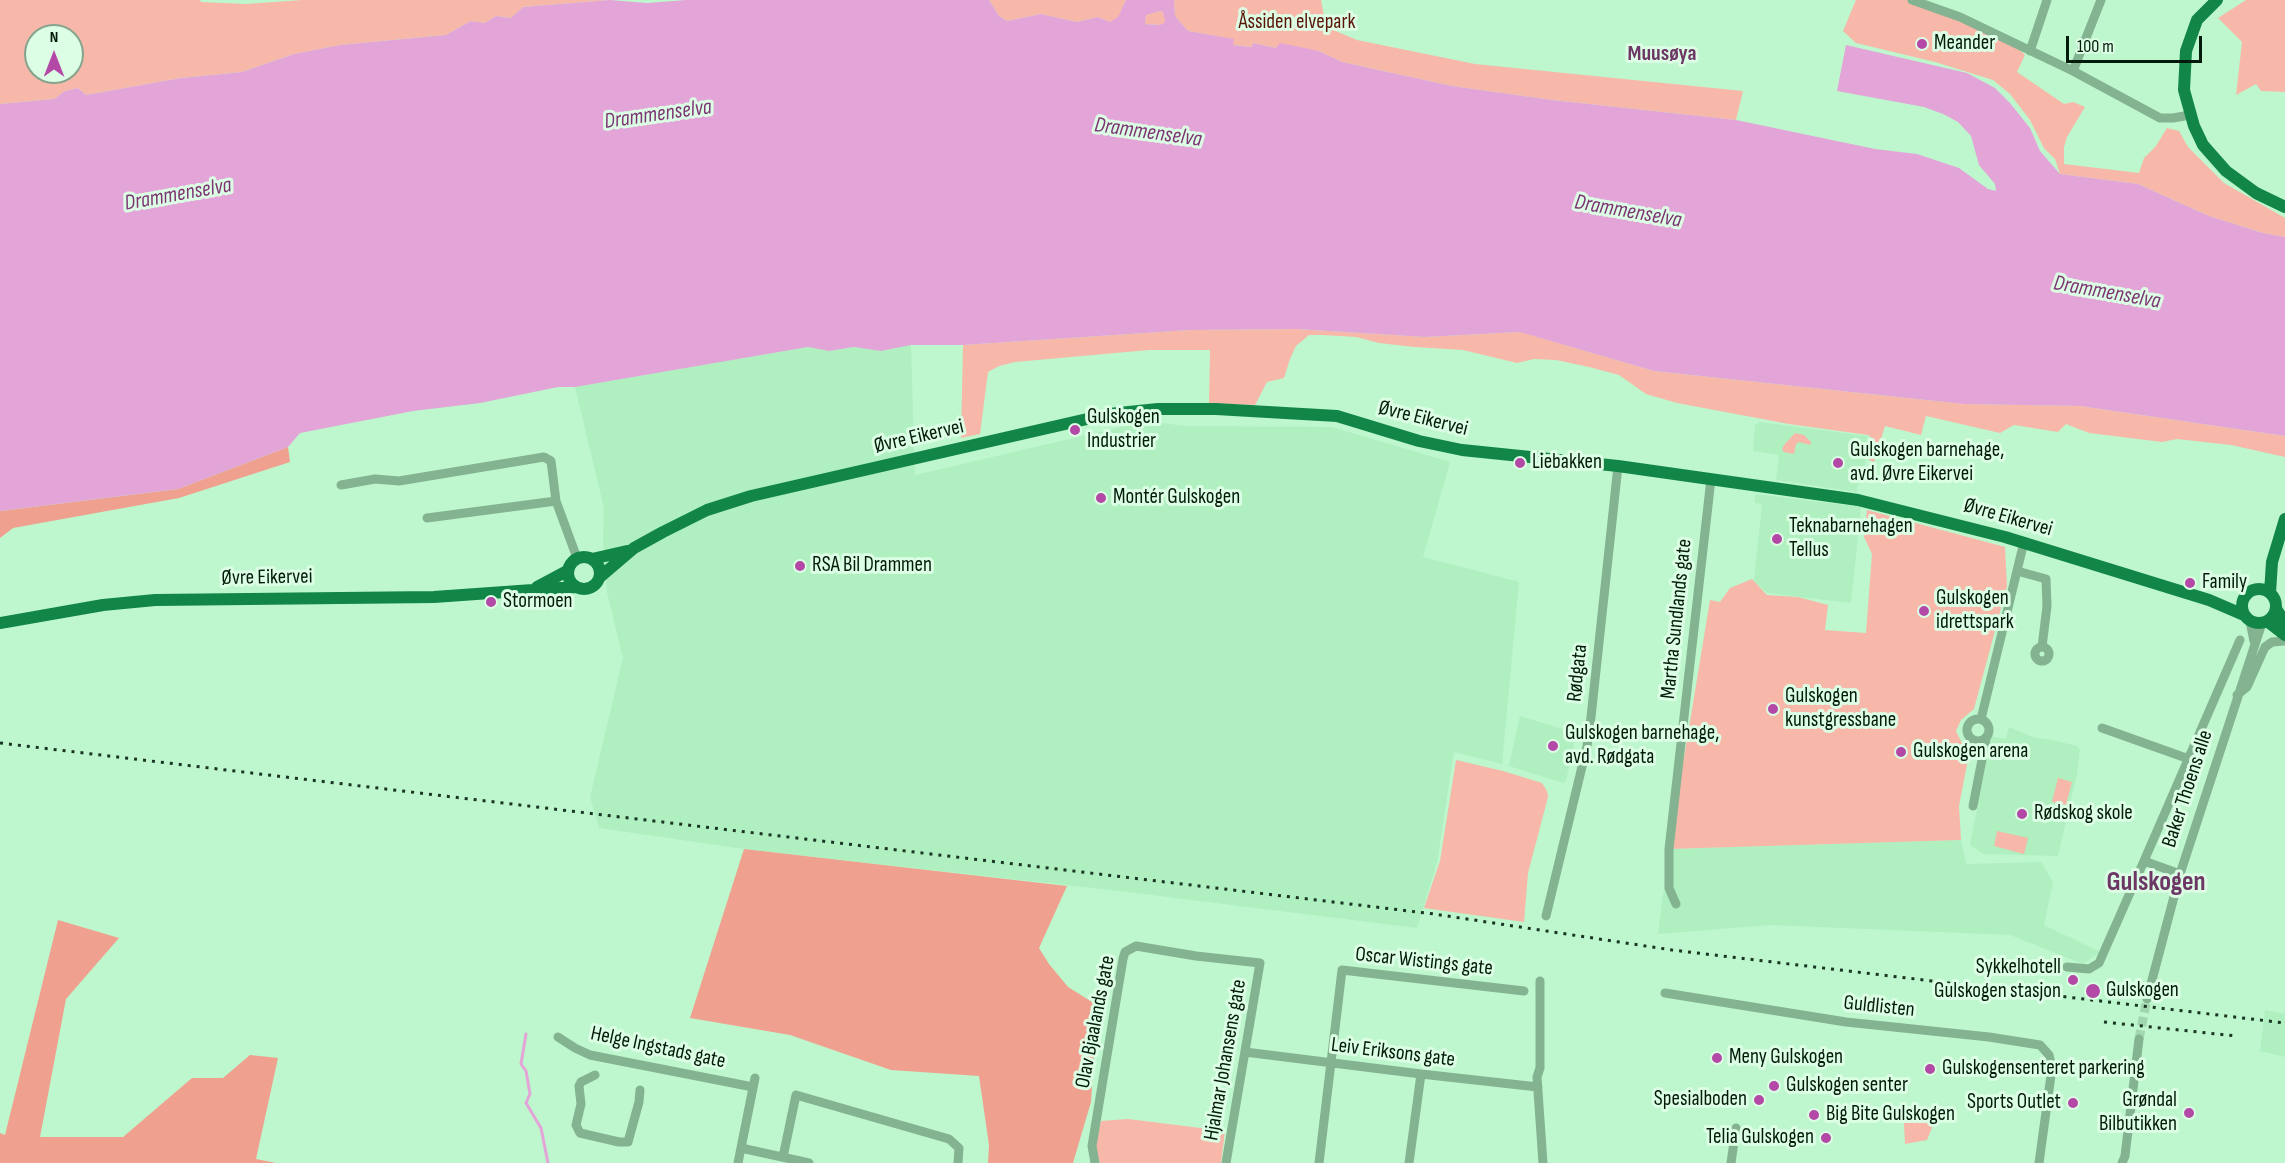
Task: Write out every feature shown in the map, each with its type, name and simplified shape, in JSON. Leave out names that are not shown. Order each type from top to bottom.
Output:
[{"type":"main road","points":[[2217,0],[2197,20],[2186,51],[2184,83],[2190,115],[2203,145],[2226,171],[2256,193],[2285,207]]},
{"type":"main road","name":"Øvre Eikervei","points":[[600,577],[634,549],[663,531],[707,510],[751,496],[1109,414],[1158,409],[1216,409],[1337,416],[1419,441],[1462,450],[1618,466],[1858,500],[2024,542],[2209,600],[2285,635]]},
{"type":"main road","points":[[2270,593],[2272,562],[2285,519]]},
{"type":"main road","name":"Øvre Eikervei","points":[[592,559],[634,549]]},
{"type":"main road","points":[[576,558],[592,559],[599,567],[598,582],[590,589],[575,587],[569,580],[567,571],[572,562],[576,558]]},
{"type":"main road","points":[[2254,589],[2272,562]]},
{"type":"main road","name":"Øvre Eikervei","points":[[535,588],[567,571]]},
{"type":"main road","name":"Øvre Eikervei","points":[[0,623],[102,605],[155,600],[434,597],[479,595],[535,588],[575,587]]},
{"type":"main road","points":[[2276,609],[2256,620],[2241,604],[2249,591],[2265,590],[2274,597],[2276,609],[2285,622]]},
{"type":"main road","name":"Øvre Eikervei","points":[[2209,600],[2243,599]]},
{"type":"street","points":[[1912,0],[1960,17],[2073,71],[2160,118],[2190,115]]},
{"type":"street","points":[[2030,51],[2047,0]]},
{"type":"street","points":[[2073,71],[2101,0]]},
{"type":"street","points":[[341,485],[375,479],[399,481],[544,457],[551,461],[556,501],[576,558]]},
{"type":"street","name":"Rødgata","points":[[1546,916],[1592,717],[1618,466]]},
{"type":"street","name":"Martha Sundlands gate","points":[[1676,904],[1669,888],[1669,849],[1711,479]]},
{"type":"street","points":[[427,518],[556,501]]},
{"type":"street","points":[[1981,719],[2024,542]]},
{"type":"street","points":[[2017,571],[2046,579],[2047,606],[2042,647]]},
{"type":"street","name":"Baker Thoens alle","points":[[2147,999],[2180,874],[2254,644],[2256,620]]},
{"type":"street","points":[[2067,967],[2089,969],[2099,963],[2240,640]]},
{"type":"street","name":"Baker Thoens alle","points":[[2237,695],[2247,687],[2265,647],[2272,642],[2285,641]]},
{"type":"street","points":[[1981,719],[1970,721],[1966,732],[1969,738],[1976,742],[1986,739]]},
{"type":"street","points":[[1973,806],[1989,729],[1981,719]]},
{"type":"street","points":[[2102,728],[2189,759]]},
{"type":"street","points":[[2144,861],[2180,874]]},
{"type":"street","name":"Olav Bjaalands gate","points":[[1095,1163],[1092,1146],[1125,952],[1136,946],[1260,963]]},
{"type":"street","name":"Hjalmar Johansens gate","points":[[1226,1163],[1260,963]]},
{"type":"street","name":"Oscar Wistings gate","points":[[1330,1064],[1342,970],[1524,991]]},
{"type":"street","points":[[1540,981],[1538,1087],[1543,1163]]},
{"type":"street","name":"Guldlisten","points":[[1665,993],[1846,1022],[1989,1037],[2040,1045],[2049,1055],[2052,1068],[2039,1163]]},
{"type":"street","name":"Helge Ingstads gate","points":[[558,1037],[590,1055],[754,1082],[741,1148]]},
{"type":"street","points":[[2125,1160],[2139,1039]]},
{"type":"street","name":"Leiv Eriksons gate","points":[[1245,1052],[1330,1064],[1538,1087]]},
{"type":"street","points":[[1319,1163],[1330,1064]]},
{"type":"street","points":[[1410,1163],[1420,1074]]},
{"type":"street","name":"Helge Ingstads gate","points":[[595,1075],[581,1082],[579,1086],[581,1104],[576,1125],[578,1131],[584,1134],[628,1142],[640,1090]]},
{"type":"street","points":[[783,1157],[796,1095],[949,1139],[959,1148],[958,1163]]},
{"type":"street","points":[[1731,1163],[1736,1128]]},
{"type":"street","points":[[738,1163],[741,1148],[809,1163]]},
{"type":"shaded area","points":[[911,345],[915,475],[1147,421],[1185,426],[1332,427],[1450,462],[1423,557],[1519,582],[1502,764],[1454,752],[1437,863],[1417,928],[1111,890],[744,849],[599,828],[590,797],[623,658],[607,592],[603,543],[604,508],[575,387],[808,347],[829,351],[854,347],[881,351]]},
{"type":"shaded area","points":[[1760,422],[1867,436],[1869,452],[1856,492],[1776,480],[1779,455],[1753,451],[1755,425]]},
{"type":"shaded area","points":[[288,447],[290,462],[179,498],[13,528],[0,538],[0,511],[178,489]]},
{"type":"shaded area","points":[[1755,494],[1861,507],[1851,603],[1767,593],[1754,581],[1762,504],[1755,503]]},
{"type":"shaded area","points":[[1520,716],[1576,733],[1566,781],[1563,783],[1509,766]]},
{"type":"shaded area","name":"Rødskog skole","points":[[2009,727],[2033,737],[2077,746],[2080,749],[2077,774],[2058,856],[1984,854],[1970,845],[1991,736],[2006,739]]},
{"type":"shaded area","points":[[1961,840],[1966,864],[2041,862],[2053,882],[2044,925],[2100,952],[2083,964],[2010,935],[1770,925],[1658,934],[1669,849]]},
{"type":"shaded area","points":[[744,849],[1067,886],[1039,948],[1068,987],[1097,1005],[1091,1102],[1073,1163],[988,1163],[989,1145],[979,1076],[891,1070],[790,1035],[690,1018]]},
{"type":"shaded area","points":[[58,920],[119,938],[66,999],[40,1137],[123,1137],[192,1078],[223,1078],[250,1055],[278,1058],[256,1159],[276,1163],[0,1163],[0,1133],[5,1135]]},
{"type":"shaded area","points":[[2265,1010],[2285,1014],[2285,1057],[2260,1051]]},
{"type":"green space","points":[[0,0],[200,0],[201,2],[246,4],[302,0],[610,0],[523,7],[511,18],[496,16],[485,23],[471,21],[446,35],[340,45],[294,54],[242,72],[181,78],[86,95],[78,88],[65,91],[54,99],[0,104]]},
{"type":"green space","points":[[989,0],[1126,0],[1118,18],[1110,22],[1098,17],[1077,22],[1041,14],[1007,21],[999,16]]},
{"type":"green space","name":"Åssiden elvepark","points":[[1174,0],[1321,0],[1326,27],[1357,40],[1475,64],[1743,91],[1736,120],[1552,100],[1452,86],[1342,62],[1319,51],[1276,48],[1253,43],[1252,47],[1233,45],[1233,39],[1188,31],[1175,16]]},
{"type":"green space","points":[[1856,0],[1912,0],[2012,43],[2025,55],[2017,72],[2064,104],[2073,102],[2085,107],[2067,137],[2064,147],[2064,164],[2139,173],[2144,158],[2156,146],[2167,128],[2179,131],[2188,147],[2224,183],[2285,218],[2285,237],[2263,233],[2209,216],[2138,184],[2060,174],[2055,159],[2044,148],[2030,120],[2010,94],[1993,80],[1935,62],[1856,43],[1843,31]]},
{"type":"green space","points":[[2246,0],[2285,0],[2285,92],[2261,91],[2256,84],[2236,95],[2242,42],[2218,18]]},
{"type":"green space","points":[[1163,12],[1166,22],[1160,25],[1145,24],[1146,15]]},
{"type":"green space","points":[[1297,329],[1425,337],[1521,332],[1654,371],[1964,404],[2080,406],[2285,436],[2285,457],[2231,445],[2177,439],[2162,442],[2089,433],[2066,424],[2058,432],[2014,425],[2000,433],[1926,416],[1921,435],[1885,426],[1874,462],[1869,460],[1872,438],[1868,435],[1789,424],[1677,403],[1646,394],[1619,375],[1589,367],[1556,360],[1534,359],[1517,363],[1463,350],[1414,347],[1379,343],[1356,337],[1322,335],[1309,335],[1296,346],[1284,378],[1267,382],[1255,405],[1209,403],[1210,350],[1149,350],[1015,362],[999,366],[988,372],[980,434],[961,438],[963,345],[1190,330]]},
{"type":"green space","points":[[1795,433],[1804,435],[1811,442],[1810,445],[1799,442],[1796,444],[1794,454],[1784,452],[1782,449],[1784,445]]},
{"type":"green space","points":[[1867,510],[2005,547],[2007,586],[1974,709],[1961,720],[1956,731],[1963,745],[1970,749],[1959,806],[1961,840],[1669,849],[1710,600],[1720,602],[1730,588],[1752,579],[1767,595],[1798,597],[1828,605],[1825,630],[1866,633],[1872,554],[1864,537]]},
{"type":"green space","points":[[1456,760],[1542,783],[1547,791],[1548,797],[1528,873],[1524,922],[1424,908],[1440,861]]},
{"type":"green space","points":[[2058,778],[2072,782],[2066,805],[2052,802]]},
{"type":"green space","points":[[1997,831],[2028,838],[2024,854],[1994,846]]},
{"type":"green space","points":[[1128,1119],[1225,1131],[1221,1163],[1100,1163],[1095,1144],[1101,1121]]},
{"type":"green space","points":[[1927,1120],[1933,1125],[1927,1140],[1905,1144],[1904,1123]]},
{"type":"water","name":"Drammenselva","points":[[610,0],[647,3],[686,0],[989,0],[999,16],[1007,21],[1041,14],[1077,22],[1098,17],[1110,22],[1118,17],[1126,0],[1174,0],[1175,16],[1188,31],[1234,39],[1233,45],[1252,47],[1253,43],[1276,48],[1280,43],[1319,51],[1342,62],[1452,86],[1552,100],[1736,120],[1875,149],[1917,154],[1959,168],[1988,189],[1996,191],[1995,184],[1979,165],[1971,136],[1958,122],[1924,107],[1837,91],[1846,45],[1967,73],[1995,88],[2010,103],[2030,128],[2040,151],[2060,174],[2138,184],[2209,216],[2263,233],[2285,237],[2285,436],[2080,406],[1964,404],[1654,371],[1520,332],[1425,337],[1297,329],[1190,330],[963,345],[911,345],[881,351],[854,347],[829,351],[808,347],[575,387],[558,387],[480,403],[413,411],[300,433],[288,447],[178,489],[0,511],[0,104],[54,99],[65,91],[78,88],[86,95],[181,78],[242,72],[294,54],[340,45],[446,35],[471,21],[485,23],[496,16],[511,18],[523,7]],"holes":[[[1163,12],[1165,22],[1160,25],[1145,24],[1146,15]]]},
{"type":"waterway","points":[[526,1034],[521,1064],[526,1071],[530,1094],[526,1103],[541,1128],[548,1163]]},
{"type":"tunnel","points":[[2139,1039],[2147,999]]},
{"type":"railway","points":[[0,743],[1434,914],[1672,950],[2285,1023]]},
{"type":"railway","points":[[2104,1022],[2236,1036]]},
{"type":"place","name":"Meander","points":[[1922,44]]},
{"type":"place","name":"Gulskogen Industrier","points":[[1075,430]]},
{"type":"place","name":"Liebakken","points":[[1520,463]]},
{"type":"place","name":"Gulskogen barnehage, avd. Øvre Eikervei","points":[[1838,463]]},
{"type":"place","name":"Montér Gulskogen","points":[[1101,498]]},
{"type":"place","name":"Teknabarnehagen Tellus","points":[[1777,539]]},
{"type":"place","name":"RSA Bil Drammen","points":[[800,566]]},
{"type":"place","name":"Family","points":[[2190,583]]},
{"type":"place","name":"Stormoen","points":[[491,602]]},
{"type":"place","name":"Gulskogen idrettspark","points":[[1924,611]]},
{"type":"place","name":"Gulskogen kunstgressbane","points":[[1773,709]]},
{"type":"place","name":"Gulskogen barnehage, avd. Rødgata","points":[[1553,746]]},
{"type":"place","name":"Gulskogen arena","points":[[1901,752]]},
{"type":"place","name":"Rødskog skole","points":[[2022,814]]},
{"type":"place","name":"Sykkelhotell Gulskogen stasjon","points":[[2073,980]]},
{"type":"place","name":"Gulskogen","points":[[2093,991]]},
{"type":"place","name":"Meny Gulskogen","points":[[1717,1058]]},
{"type":"place","name":"Gulskogensenteret parkering","points":[[1930,1069]]},
{"type":"place","name":"Gulskogen senter","points":[[1774,1086]]},
{"type":"place","name":"Spesialboden","points":[[1759,1100]]},
{"type":"place","name":"Sports Outlet","points":[[2073,1103]]},
{"type":"place","name":"Grøndal Bilbutikken","points":[[2189,1113]]},
{"type":"place","name":"Big Bite Gulskogen","points":[[1814,1115]]},
{"type":"place","name":"Telia Gulskogen","points":[[1826,1138]]},
{"type":"district","name":"Muusøya","points":[[1662,54]]},
{"type":"district","name":"Gulskogen","points":[[2156,883]]}]
